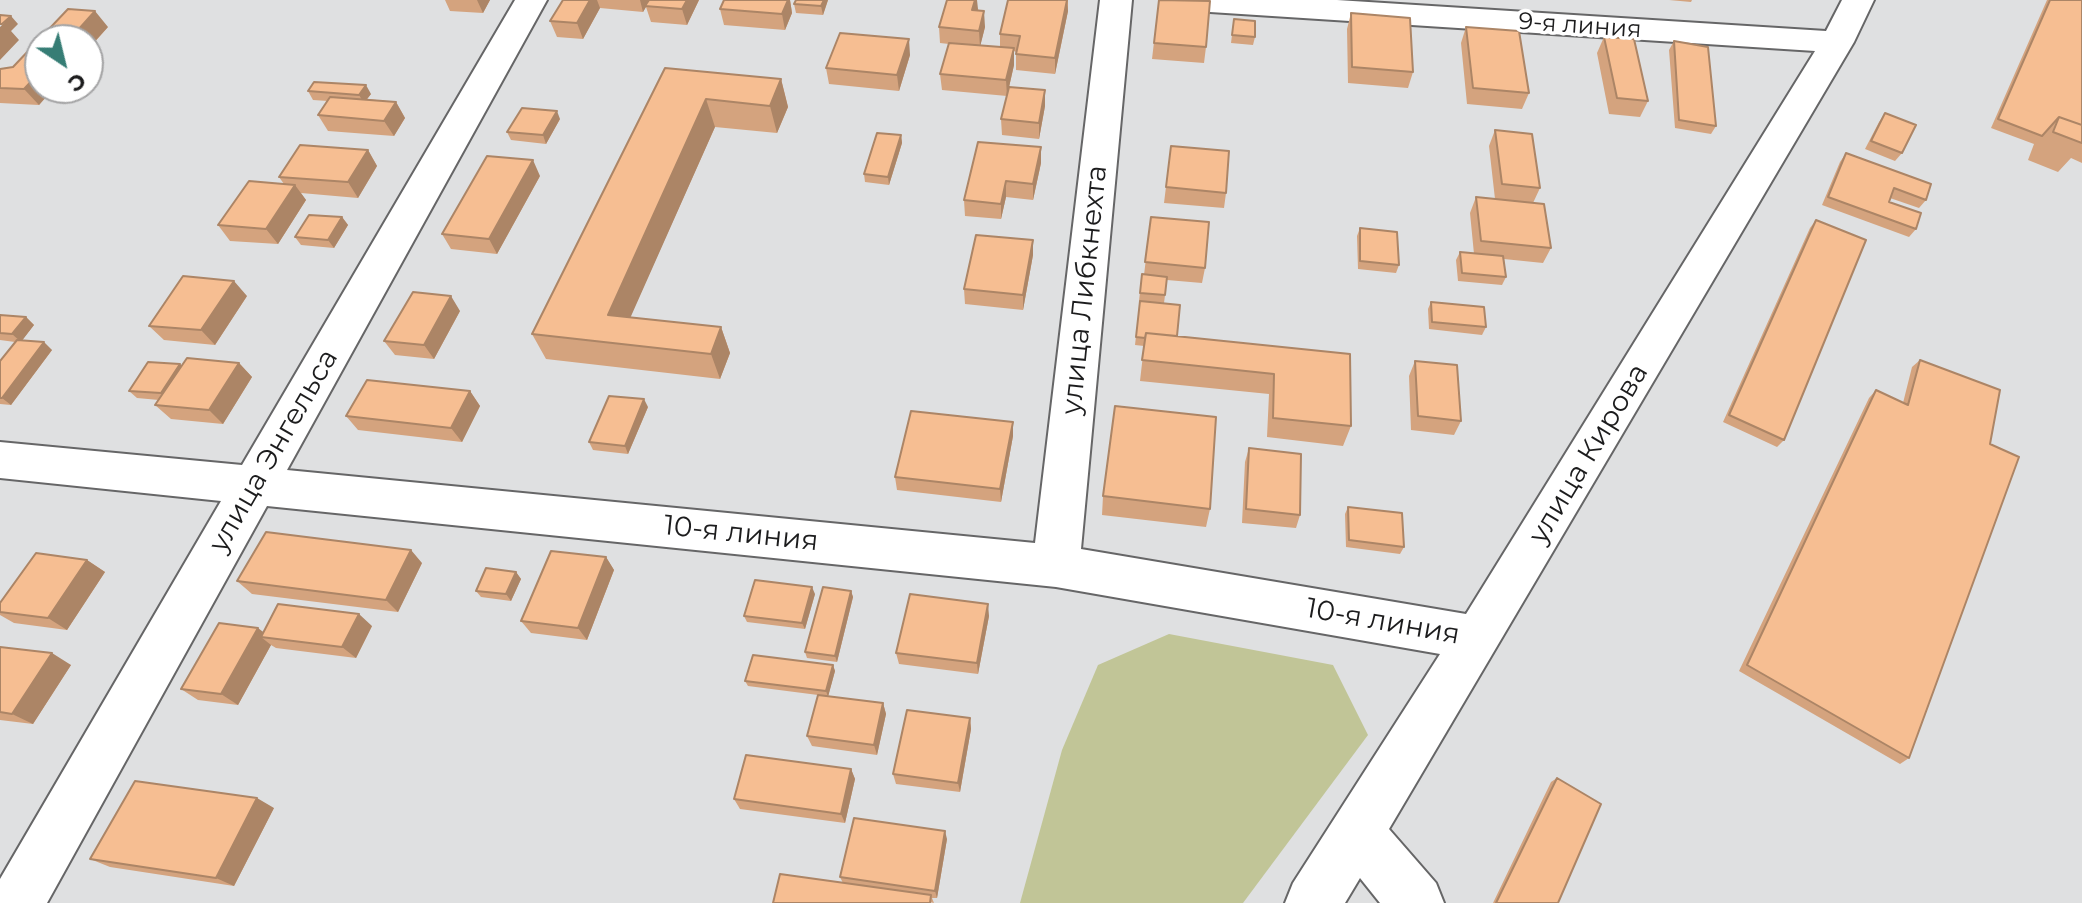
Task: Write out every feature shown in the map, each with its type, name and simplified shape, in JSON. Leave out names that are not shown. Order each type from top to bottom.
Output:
[{"type":"street","name":"улица Энгельса","points":[[17,903],[531,0]]},
{"type":"street","name":"9-я линия","points":[[1179,0],[1837,42]]},
{"type":"street","name":"улица Кирова","points":[[1313,903],[1359,834],[1478,638],[1837,42],[1858,0]]},
{"type":"street","name":"улица Либкнехта","points":[[1056,566],[1115,7]]},
{"type":"street","name":"10-я линия","points":[[0,460],[1056,566],[1478,638]]},
{"type":"street","points":[[1359,834],[1416,903]]},
{"type":"green space","points":[[1169,634],[1333,665],[1368,735],[1243,903],[1020,903],[1062,750],[1098,665]]},
{"type":"building","points":[[563,0],[590,0],[577,23],[550,21]]},
{"type":"building","points":[[649,0],[687,0],[682,9],[645,6]]},
{"type":"building","points":[[724,0],[788,0],[782,14],[720,9]]},
{"type":"building","points":[[796,0],[824,0],[821,6],[794,4]]},
{"type":"building","points":[[947,0],[975,0],[972,10],[984,11],[979,31],[939,27]]},
{"type":"building","points":[[1008,0],[1067,0],[1055,58],[1016,54],[1020,36],[1000,34]]},
{"type":"building","points":[[1159,0],[1210,1],[1206,47],[1154,43]]},
{"type":"building","points":[[2050,0],[2082,0],[2082,125],[2059,117],[2042,136],[1998,119]]},
{"type":"building","points":[[68,9],[95,11],[83,24],[54,24]]},
{"type":"building","points":[[1351,13],[1410,18],[1413,72],[1352,67]]},
{"type":"building","points":[[0,15],[11,16],[0,24]]},
{"type":"building","points":[[1234,19],[1255,21],[1255,37],[1232,35]]},
{"type":"building","points":[[1466,27],[1519,31],[1529,93],[1473,88]]},
{"type":"building","points":[[840,33],[909,39],[897,75],[826,68]]},
{"type":"building","points":[[1604,37],[1634,39],[1648,101],[1617,98]]},
{"type":"building","points":[[1674,41],[1708,47],[1716,126],[1679,120]]},
{"type":"building","points":[[949,43],[1014,48],[1006,80],[940,74]]},
{"type":"building","points":[[24,55],[24,89],[0,88],[0,69],[13,67]]},
{"type":"building","points":[[665,68],[781,79],[770,106],[706,99],[608,315],[721,327],[711,354],[532,334]]},
{"type":"building","points":[[314,82],[366,85],[359,95],[308,91]]},
{"type":"building","points":[[1009,87],[1045,90],[1039,123],[1001,119]]},
{"type":"building","points":[[330,97],[396,102],[384,121],[318,115]]},
{"type":"building","points":[[522,108],[557,111],[543,135],[507,132]]},
{"type":"building","points":[[1885,113],[1916,125],[1902,153],[1871,141]]},
{"type":"building","points":[[2059,117],[2082,125],[2082,143],[2053,132]]},
{"type":"building","points":[[1495,130],[1532,134],[1540,188],[1502,184]]},
{"type":"building","points":[[877,133],[901,135],[888,177],[864,174]]},
{"type":"building","points":[[978,142],[1041,147],[1033,184],[1006,181],[1001,204],[964,200]]},
{"type":"building","points":[[300,145],[368,150],[348,182],[279,177]]},
{"type":"building","points":[[1171,146],[1229,151],[1226,193],[1166,187]]},
{"type":"building","points":[[1846,153],[1931,184],[1926,200],[1894,188],[1889,202],[1921,213],[1916,229],[1828,197]]},
{"type":"building","points":[[487,156],[533,160],[489,239],[442,234]]},
{"type":"building","points":[[249,181],[295,185],[266,229],[218,225]]},
{"type":"building","points":[[1476,197],[1544,204],[1551,248],[1481,241]]},
{"type":"building","points":[[309,215],[342,217],[328,240],[295,237]]},
{"type":"building","points":[[1151,217],[1209,222],[1205,268],[1145,262]]},
{"type":"building","points":[[1816,220],[1866,240],[1784,440],[1729,415]]},
{"type":"building","points":[[1360,228],[1397,232],[1399,265],[1360,261]]},
{"type":"building","points":[[976,235],[1033,240],[1023,295],[964,289]]},
{"type":"building","points":[[1460,252],[1503,256],[1506,277],[1462,273]]},
{"type":"building","points":[[1142,274],[1167,277],[1165,295],[1140,293]]},
{"type":"building","points":[[183,276],[234,281],[201,330],[149,326]]},
{"type":"building","points":[[413,292],[451,296],[424,345],[384,341]]},
{"type":"building","points":[[1140,301],[1180,305],[1177,336],[1146,333],[1145,338],[1136,337]]},
{"type":"building","points":[[1431,302],[1484,307],[1486,327],[1432,322]]},
{"type":"building","points":[[0,315],[26,317],[12,334],[0,333]]},
{"type":"building","points":[[1146,333],[1350,354],[1351,426],[1273,418],[1274,374],[1142,360]]},
{"type":"building","points":[[17,340],[44,342],[0,398],[0,361]]},
{"type":"building","points":[[187,358],[239,363],[209,410],[155,405]]},
{"type":"building","points":[[1920,360],[2000,390],[1990,444],[2019,457],[1909,758],[1747,665],[1876,390],[1908,405]]},
{"type":"building","points":[[1415,361],[1457,365],[1461,421],[1418,416]]},
{"type":"building","points":[[148,362],[180,364],[161,393],[129,391]]},
{"type":"building","points":[[367,380],[470,391],[451,428],[346,416]]},
{"type":"building","points":[[609,396],[644,399],[625,446],[589,442]]},
{"type":"building","points":[[1115,406],[1216,417],[1210,509],[1103,496]]},
{"type":"building","points":[[911,411],[1013,422],[1000,489],[895,477]]},
{"type":"building","points":[[1249,448],[1301,454],[1300,515],[1246,509]]},
{"type":"building","points":[[1348,507],[1402,513],[1404,547],[1349,540]]},
{"type":"building","points":[[266,532],[411,550],[386,600],[237,581]]},
{"type":"building","points":[[551,551],[606,557],[578,628],[521,621]]},
{"type":"building","points":[[36,553],[87,560],[48,618],[0,612],[0,603]]},
{"type":"building","points":[[486,568],[516,572],[506,594],[476,591]]},
{"type":"building","points":[[755,580],[812,587],[802,623],[744,616]]},
{"type":"building","points":[[823,587],[851,591],[835,656],[805,652]]},
{"type":"building","points":[[910,594],[988,604],[977,663],[896,653]]},
{"type":"building","points":[[278,604],[359,614],[342,647],[261,637]]},
{"type":"building","points":[[219,623],[258,628],[221,694],[181,689]]},
{"type":"building","points":[[0,647],[52,653],[12,714],[0,712]]},
{"type":"building","points":[[753,655],[833,665],[826,691],[745,681]]},
{"type":"building","points":[[818,695],[883,703],[874,745],[807,736]]},
{"type":"building","points":[[907,710],[970,718],[958,783],[893,774]]},
{"type":"building","points":[[746,755],[851,769],[841,814],[734,799]]},
{"type":"building","points":[[1557,778],[1601,804],[1558,903],[1496,903]]},
{"type":"building","points":[[135,781],[257,798],[216,878],[90,859]]},
{"type":"building","points":[[854,818],[945,831],[935,891],[840,877]]},
{"type":"building","points":[[780,874],[931,895],[930,903],[773,903]]}]
